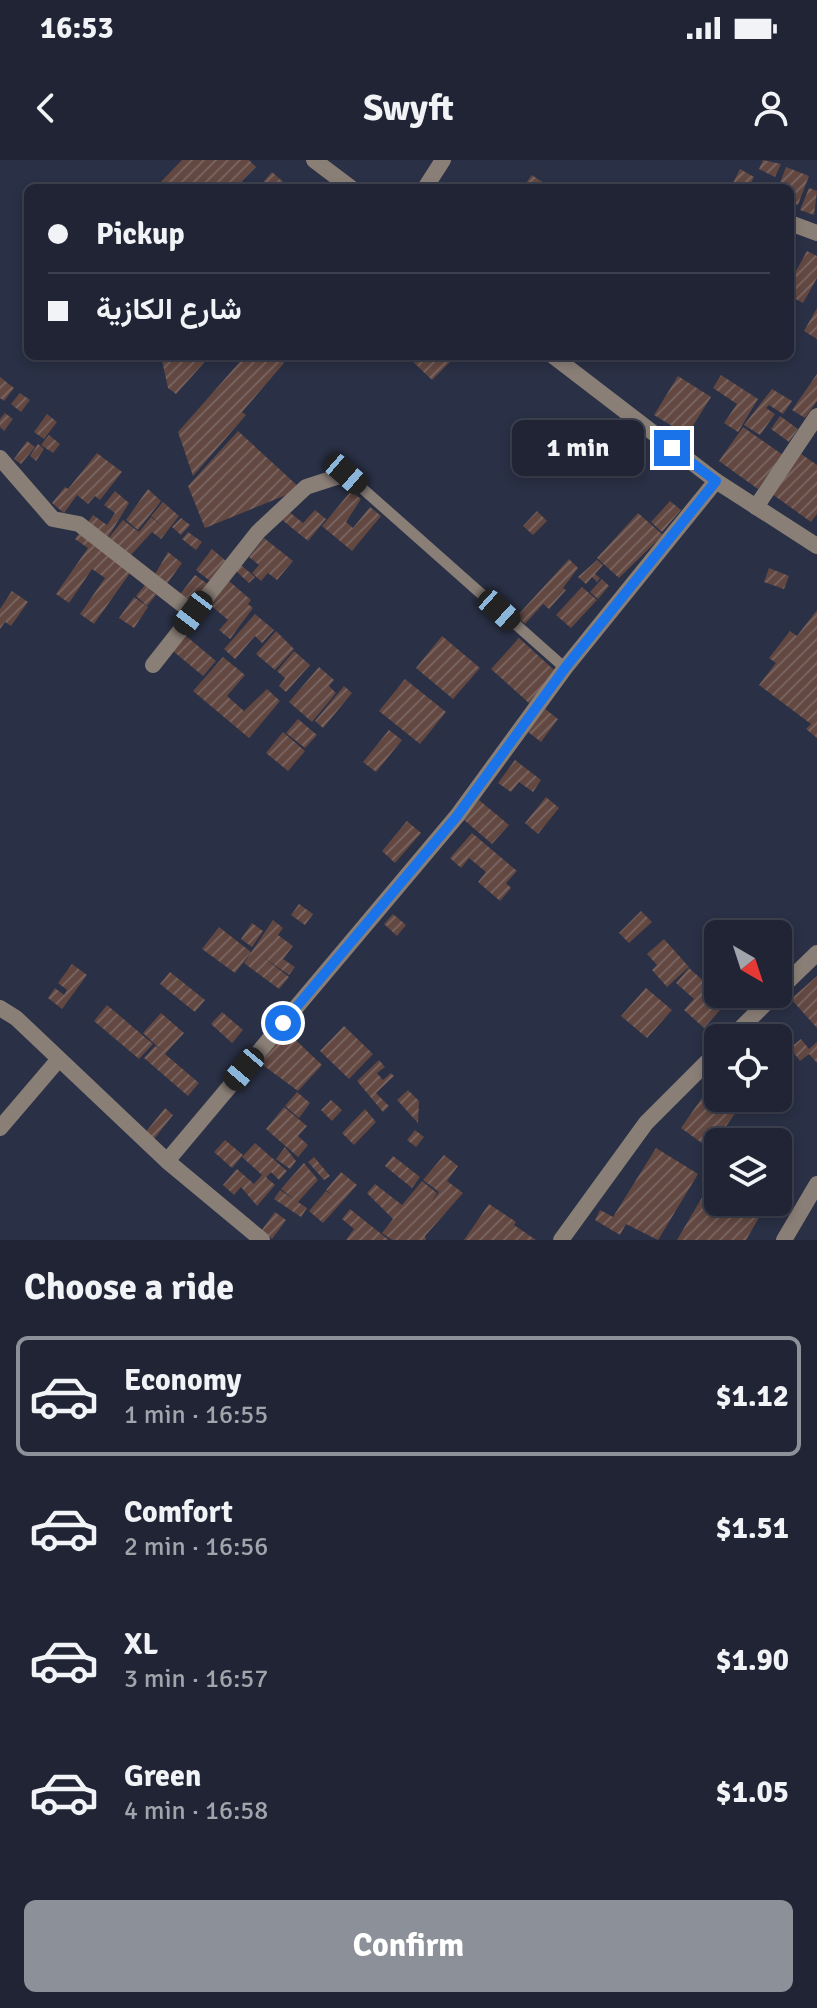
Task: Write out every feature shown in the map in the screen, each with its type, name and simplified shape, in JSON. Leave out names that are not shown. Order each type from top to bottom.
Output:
[{"type":"street","points":[[314,160],[346,184]]},
{"type":"street","points":[[428,184],[443,160]]},
{"type":"street","points":[[794,224],[817,233]]},
{"type":"street","points":[[558,360],[716,481],[817,546]]},
{"type":"street","points":[[756,507],[817,416]]},
{"type":"street","points":[[0,458],[53,519],[79,524],[193,613]]},
{"type":"street","points":[[153,665],[258,532],[306,487],[346,474]]},
{"type":"street","points":[[167,1161],[457,816],[565,668],[716,481]]},
{"type":"street","points":[[792,978],[817,953]]},
{"type":"street","points":[[0,1008],[16,1018],[167,1161],[262,1240]]},
{"type":"street","points":[[745,1024],[762,1008]]},
{"type":"street","points":[[0,1128],[59,1059]]},
{"type":"street","points":[[561,1240],[646,1123],[704,1065]]},
{"type":"street","points":[[784,1240],[817,1184]]},
{"type":"lane","points":[[346,474],[565,668]]},
{"type":"building","points":[[182,160],[249,160],[256,167],[239,184],[159,184]]},
{"type":"building","points":[[763,160],[781,164],[775,177],[759,169]]},
{"type":"building","points":[[786,167],[809,176],[798,205],[794,204],[794,184],[780,184]]},
{"type":"building","points":[[740,169],[754,177],[750,184],[733,183]]},
{"type":"building","points":[[272,172],[286,184],[262,184]]},
{"type":"building","points":[[532,175],[545,184],[525,184]]},
{"type":"building","points":[[809,188],[817,191],[814,215],[800,210]]},
{"type":"building","points":[[807,251],[817,256],[817,278],[803,303],[794,298],[794,275]]},
{"type":"building","points":[[817,308],[817,339],[804,331]]},
{"type":"building","points":[[162,360],[206,360],[176,394],[168,388]]},
{"type":"building","points":[[241,360],[281,360],[284,363],[242,412],[246,415],[193,476],[178,432]]},
{"type":"building","points":[[411,360],[452,360],[432,380]]},
{"type":"building","points":[[817,374],[817,401],[805,418],[792,410]]},
{"type":"building","points":[[721,375],[758,399],[738,432],[724,423],[737,404],[713,388]]},
{"type":"building","points":[[678,376],[711,397],[687,435],[654,415]]},
{"type":"building","points":[[0,377],[14,388],[4,401],[0,398]]},
{"type":"building","points":[[772,389],[792,401],[783,414],[769,405],[766,408],[775,414],[760,435],[744,425]]},
{"type":"building","points":[[20,393],[30,400],[21,412],[11,404]]},
{"type":"building","points":[[5,413],[13,419],[4,431],[0,427],[0,419]]},
{"type":"building","points":[[47,414],[57,422],[44,439],[34,432]]},
{"type":"building","points":[[780,416],[798,429],[789,442],[771,429]]},
{"type":"building","points":[[743,427],[783,455],[758,489],[719,461]]},
{"type":"building","points":[[238,431],[301,489],[205,528],[188,486]]},
{"type":"building","points":[[49,435],[60,444],[53,453],[41,445]]},
{"type":"building","points":[[27,441],[35,447],[21,464],[14,459]]},
{"type":"building","points":[[38,444],[44,449],[36,461],[30,456]]},
{"type":"building","points":[[797,451],[817,465],[817,514],[811,522],[768,491]]},
{"type":"building","points":[[97,453],[122,472],[100,500],[95,496],[88,504],[77,495],[64,513],[52,503],[65,487],[68,489]]},
{"type":"building","points":[[148,489],[161,501],[138,530],[126,520]]},
{"type":"building","points":[[115,491],[129,503],[107,539],[87,524],[93,515],[107,525],[115,513],[104,505]]},
{"type":"building","points":[[351,491],[361,499],[346,522],[353,528],[370,507],[381,516],[352,551],[322,526]]},
{"type":"building","points":[[670,501],[681,510],[662,532],[651,522]]},
{"type":"building","points":[[163,502],[179,516],[161,539],[152,532],[129,557],[107,540],[123,520],[139,532],[151,517],[165,528],[151,516]]},
{"type":"building","points":[[315,510],[326,519],[308,541],[281,519],[288,511],[303,523]]},
{"type":"building","points":[[537,511],[547,521],[533,535],[523,526]]},
{"type":"building","points":[[638,513],[663,535],[619,578],[597,558]]},
{"type":"building","points":[[181,518],[190,525],[181,535],[172,527]]},
{"type":"building","points":[[81,531],[130,573],[94,624],[80,614],[105,578],[92,569],[69,603],[56,594],[88,548],[75,539]]},
{"type":"building","points":[[188,532],[202,542],[196,550],[182,539]]},
{"type":"building","points":[[264,538],[293,561],[277,580],[268,573],[261,581],[252,573],[259,565],[249,557]]},
{"type":"building","points":[[212,549],[226,561],[210,581],[196,570]]},
{"type":"building","points":[[168,552],[182,563],[166,585],[154,576]]},
{"type":"building","points":[[569,559],[578,568],[563,588],[566,590],[549,609],[543,604],[525,624],[517,616]]},
{"type":"building","points":[[597,560],[603,565],[595,574],[600,578],[597,582],[592,577],[586,584],[578,577]]},
{"type":"building","points":[[241,565],[255,577],[249,583],[236,571]]},
{"type":"building","points":[[769,568],[789,576],[784,589],[764,582]]},
{"type":"building","points":[[195,575],[209,585],[191,607],[178,597]]},
{"type":"building","points":[[602,579],[609,586],[598,599],[590,592]]},
{"type":"building","points":[[229,581],[251,600],[248,604],[253,608],[230,639],[219,630],[228,620],[209,604]]},
{"type":"building","points":[[145,585],[156,595],[147,606],[136,596]]},
{"type":"building","points":[[582,587],[597,600],[571,628],[556,615]]},
{"type":"building","points":[[12,591],[28,602],[11,626],[5,622],[0,629],[0,609]]},
{"type":"building","points":[[134,597],[148,607],[134,628],[119,618]]},
{"type":"building","points":[[817,610],[817,738],[806,729],[811,724],[759,685],[776,663],[769,658],[790,631],[797,636]]},
{"type":"building","points":[[255,614],[274,630],[262,643],[255,636],[235,659],[224,649]]},
{"type":"building","points":[[276,631],[294,649],[275,670],[256,654]]},
{"type":"building","points":[[186,636],[216,661],[203,676],[173,651]]},
{"type":"building","points":[[442,636],[480,668],[453,699],[416,668]]},
{"type":"building","points":[[519,638],[554,670],[530,704],[491,669]]},
{"type":"building","points":[[294,651],[310,665],[286,692],[279,686],[285,678],[277,671]]},
{"type":"building","points":[[223,657],[245,675],[227,696],[244,711],[267,689],[280,701],[249,738],[193,691]]},
{"type":"building","points":[[319,667],[334,680],[329,686],[336,693],[312,722],[289,702]]},
{"type":"building","points":[[405,679],[446,712],[420,744],[379,711]]},
{"type":"building","points":[[344,686],[352,693],[323,728],[315,721]]},
{"type":"building","points":[[545,709],[558,719],[541,742],[528,732]]},
{"type":"building","points":[[298,719],[317,735],[305,748],[286,733]]},
{"type":"building","points":[[389,730],[402,740],[376,772],[363,762]]},
{"type":"building","points":[[283,732],[305,751],[288,771],[266,753]]},
{"type":"building","points":[[515,760],[541,780],[533,792],[519,782],[511,792],[498,783]]},
{"type":"building","points":[[546,797],[559,808],[538,834],[525,823]]},
{"type":"building","points":[[479,800],[509,825],[492,844],[463,819]]},
{"type":"building","points":[[407,821],[421,833],[395,863],[382,851]]},
{"type":"building","points":[[472,833],[517,871],[506,883],[511,888],[500,901],[478,882],[486,872],[469,858],[461,868],[450,858]]},
{"type":"building","points":[[299,904],[313,914],[305,925],[291,915]]},
{"type":"building","points":[[641,911],[652,922],[629,943],[619,933]]},
{"type":"building","points":[[393,914],[406,925],[397,936],[384,924]]},
{"type":"building","points":[[273,920],[283,928],[278,935],[293,946],[283,959],[295,967],[289,975],[263,957],[289,977],[279,989],[244,963]]},
{"type":"building","points":[[252,923],[263,931],[252,947],[241,939]]},
{"type":"building","points":[[219,927],[251,952],[235,973],[202,949]]},
{"type":"building","points":[[664,939],[689,967],[667,987],[652,970],[657,965],[647,954]]},
{"type":"building","points":[[72,964],[87,975],[62,1009],[48,998],[55,988],[64,995],[67,990],[58,983]]},
{"type":"building","points":[[689,968],[704,981],[704,1008],[722,1008],[704,1024],[704,1028],[684,1010],[694,999],[676,983]]},
{"type":"building","points":[[170,972],[205,1000],[195,1012],[160,984]]},
{"type":"building","points":[[817,976],[817,1028],[792,1000]]},
{"type":"building","points":[[646,988],[672,1010],[647,1038],[621,1016]]},
{"type":"building","points":[[107,1005],[153,1044],[139,1059],[94,1021]]},
{"type":"building","points":[[222,1012],[243,1030],[232,1043],[211,1024]]},
{"type":"building","points":[[161,1013],[184,1033],[165,1054],[199,1083],[188,1096],[144,1058],[155,1046],[160,1049],[143,1033]]},
{"type":"building","points":[[344,1026],[373,1054],[349,1079],[320,1051]]},
{"type":"building","points":[[284,1029],[322,1065],[298,1091],[256,1060]]},
{"type":"building","points":[[801,1039],[809,1049],[817,1042],[817,1063],[809,1054],[800,1061],[792,1046]]},
{"type":"building","points":[[379,1060],[385,1067],[377,1073],[383,1080],[391,1073],[394,1076],[376,1093],[389,1106],[383,1112],[357,1081]]},
{"type":"building","points":[[408,1090],[419,1101],[418,1123],[397,1100]]},
{"type":"building","points":[[297,1092],[310,1103],[299,1118],[285,1106]]},
{"type":"building","points":[[704,1095],[704,1112],[736,1112],[725,1128],[704,1128],[704,1145],[681,1128]]},
{"type":"building","points":[[331,1100],[342,1110],[332,1121],[321,1110]]},
{"type":"building","points":[[284,1107],[307,1126],[298,1136],[308,1145],[298,1157],[266,1129]]},
{"type":"building","points":[[165,1108],[173,1115],[154,1139],[145,1133]]},
{"type":"building","points":[[365,1109],[376,1122],[354,1145],[342,1133]]},
{"type":"building","points":[[415,1130],[424,1137],[416,1147],[407,1140]]},
{"type":"building","points":[[225,1140],[243,1155],[232,1168],[214,1152]]},
{"type":"building","points":[[255,1143],[287,1171],[279,1180],[271,1172],[266,1177],[275,1185],[257,1206],[241,1187],[234,1195],[223,1185],[237,1169],[254,1184],[262,1175],[242,1157]]},
{"type":"building","points":[[285,1147],[296,1161],[290,1169],[276,1159]]},
{"type":"building","points":[[656,1148],[698,1174],[658,1240],[626,1224],[620,1235],[595,1220],[600,1210],[613,1217]]},
{"type":"building","points":[[444,1155],[458,1166],[447,1181],[463,1193],[425,1236],[426,1240],[392,1240],[382,1233],[393,1219],[367,1193],[375,1184],[402,1205],[422,1181],[437,1193],[431,1203],[439,1192],[423,1180]]},
{"type":"building","points":[[393,1156],[420,1177],[412,1188],[385,1166]]},
{"type":"building","points":[[314,1157],[330,1176],[324,1180],[308,1162]]},
{"type":"building","points":[[304,1163],[318,1180],[298,1202],[307,1208],[301,1217],[274,1199],[280,1190],[295,1200],[281,1189]]},
{"type":"building","points":[[341,1172],[357,1185],[323,1223],[309,1211],[326,1191],[335,1197],[326,1190]]},
{"type":"building","points":[[704,1194],[704,1216],[760,1216],[746,1240],[677,1240]]},
{"type":"building","points":[[489,1204],[516,1222],[514,1225],[536,1240],[464,1240]]},
{"type":"building","points":[[350,1209],[389,1240],[346,1240],[354,1229],[342,1219]]},
{"type":"building","points":[[275,1212],[286,1220],[272,1239],[261,1231]]},
{"type":"route","points":[[283,1023],[457,816],[565,668],[716,481],[672,448]]}]
